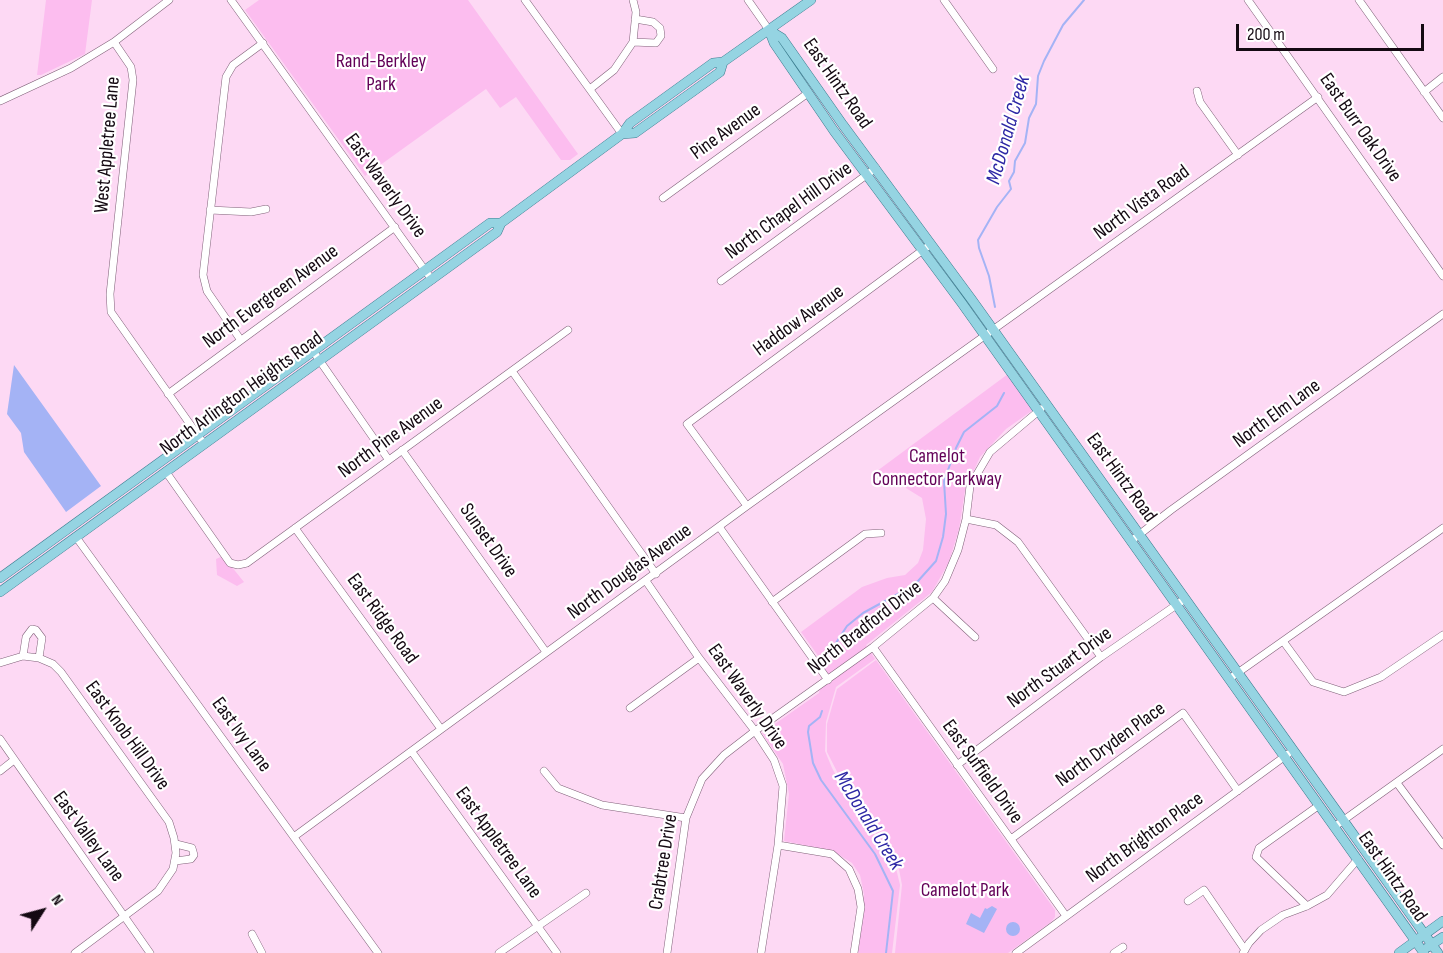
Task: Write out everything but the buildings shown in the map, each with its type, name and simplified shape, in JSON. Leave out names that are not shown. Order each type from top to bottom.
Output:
[{"type":"main road","name":"North Arlington Heights Road","points":[[0,592],[497,232],[501,223],[622,134],[630,123],[713,63],[723,62],[811,0]]},
{"type":"main road","name":"East Hintz Road","points":[[769,30],[774,43],[866,176],[985,337],[1422,952]]},
{"type":"main road","name":"East Hintz Road","points":[[769,30],[782,38],[1435,949]]},
{"type":"main road","name":"North Arlington Heights Road","points":[[0,578],[490,223],[501,223]]},
{"type":"main road","points":[[1399,953],[1443,921]]},
{"type":"main road","points":[[1422,952],[1435,949],[1443,937]]},
{"type":"street","points":[[0,101],[71,68],[114,42],[170,0]]},
{"type":"street","name":"East Waverly Drive","points":[[231,0],[432,280]]},
{"type":"street","points":[[525,0],[622,134]]},
{"type":"street","points":[[590,89],[614,70],[633,42],[636,12],[633,0]]},
{"type":"street","name":"East Hintz Road","points":[[748,0],[769,30]]},
{"type":"street","points":[[944,0],[993,69]]},
{"type":"street","name":"East Burr Oak Drive","points":[[1248,0],[1443,276]]},
{"type":"street","points":[[1359,0],[1443,118]]},
{"type":"street","points":[[633,42],[656,43],[661,36],[660,28],[653,22],[635,19]]},
{"type":"street","name":"West Appletree Lane","points":[[114,42],[131,67],[133,80],[110,294],[111,312],[168,394]]},
{"type":"street","points":[[240,339],[207,291],[203,275],[226,77],[233,65],[262,43]]},
{"type":"street","points":[[1424,92],[1443,77]]},
{"type":"street","points":[[1197,91],[1200,102],[1238,155]]},
{"type":"street","name":"Pine Avenue","points":[[663,198],[808,93]]},
{"type":"street","name":"North Vista Road","points":[[985,337],[1318,97]]},
{"type":"street","name":"North Chapel Hill Drive","points":[[721,280],[876,168]]},
{"type":"street","points":[[210,210],[251,212],[266,209]]},
{"type":"street","name":"North Evergreen Avenue","points":[[168,394],[395,227]]},
{"type":"street","name":"Haddow Avenue","points":[[747,506],[687,424],[931,244]]},
{"type":"street","name":"North Elm Lane","points":[[1131,541],[1443,314]]},
{"type":"street","name":"North Pine Avenue","points":[[166,472],[231,563],[238,565],[247,563],[568,330]]},
{"type":"street","name":"North Douglas Avenue","points":[[295,836],[720,528],[747,506],[985,337]]},
{"type":"street","points":[[313,351],[388,459]]},
{"type":"street","points":[[512,371],[656,574]]},
{"type":"street","points":[[168,394],[204,444]]},
{"type":"street","name":"North Bradford Drive","points":[[755,730],[873,647],[933,598],[945,581],[958,550],[966,519],[970,486],[990,452],[1046,405]]},
{"type":"street","name":"Sunset Drive","points":[[402,450],[546,652]]},
{"type":"street","points":[[966,519],[996,525],[1018,542],[1101,657]]},
{"type":"street","name":"East Ridge Road","points":[[296,528],[441,729]]},
{"type":"street","points":[[720,528],[828,680]]},
{"type":"street","points":[[1229,679],[1443,528]]},
{"type":"street","points":[[772,602],[865,534],[881,533]]},
{"type":"street","name":"East Ivy Lane","points":[[76,537],[378,953]]},
{"type":"street","name":"East Waverly Drive","points":[[646,581],[699,658],[755,730],[774,760],[783,786],[778,845],[761,953]]},
{"type":"street","points":[[933,598],[975,637]]},
{"type":"street","name":"North Stuart Drive","points":[[957,765],[1101,657],[1185,599]]},
{"type":"street","points":[[23,656],[26,637],[32,629],[36,630],[42,638],[39,658]]},
{"type":"street","points":[[1283,641],[1313,682],[1344,692],[1381,677],[1443,635]]},
{"type":"street","name":"East Suffield Drive","points":[[873,647],[1066,916]]},
{"type":"street","name":"East Knob Hill Drive","points":[[0,663],[23,656],[39,658],[53,664],[68,681],[169,822],[176,844],[175,861],[169,876],[158,891],[75,953]]},
{"type":"street","points":[[630,708],[699,658]]},
{"type":"street","name":"North Dryden Place","points":[[1011,839],[1183,713],[1238,791]]},
{"type":"street","name":"Crabtree Drive","points":[[667,953],[686,818],[702,778],[724,755],[755,730]]},
{"type":"street","name":"East Valley Lane","points":[[0,739],[150,953]]},
{"type":"street","points":[[1334,827],[1443,749]]},
{"type":"street","name":"North Brighton Place","points":[[1020,952],[1293,750]]},
{"type":"street","name":"East Appletree Lane","points":[[412,752],[557,953]]},
{"type":"street","points":[[0,771],[14,760]]},
{"type":"street","points":[[544,771],[558,788],[602,805],[686,818]]},
{"type":"street","points":[[1397,783],[1443,845]]},
{"type":"street","points":[[1307,906],[1256,857],[1259,848],[1318,806]]},
{"type":"street","name":"East Knob Hill Drive","points":[[175,861],[191,859],[194,855],[192,848],[176,844]]},
{"type":"street","points":[[778,845],[832,854],[849,869],[858,889],[861,907],[854,953]]},
{"type":"street","points":[[1188,902],[1204,890],[1244,951],[1261,930],[1282,915],[1307,906],[1327,895],[1358,859]]},
{"type":"street","points":[[499,953],[586,893]]},
{"type":"street","points":[[252,934],[262,953]]},
{"type":"street","points":[[1114,953],[1123,947]]},
{"type":"green space","points":[[46,0],[92,0],[85,54],[37,75]]},
{"type":"green space","name":"Rand-Berkley Park","points":[[259,0],[468,0],[578,154],[570,160],[561,160],[516,97],[500,108],[486,89],[365,176],[245,10]]},
{"type":"green space","name":"Camelot Connector Parkway","points":[[1008,374],[1033,410],[1006,429],[980,457],[965,490],[959,529],[949,562],[932,592],[866,645],[875,659],[836,687],[826,722],[825,751],[832,768],[848,797],[895,864],[900,885],[892,953],[858,953],[864,894],[860,875],[852,863],[833,851],[784,841],[789,794],[783,764],[762,733],[819,693],[824,664],[801,632],[862,587],[887,578],[905,575],[918,563],[923,550],[926,519],[922,498],[901,485],[873,474]]},
{"type":"green space","points":[[223,556],[244,582],[237,586],[217,575],[216,559]]},
{"type":"green space","name":"Camelot Park","points":[[876,660],[1055,910],[1055,917],[1051,922],[1008,953],[895,953],[902,885],[898,864],[851,799],[827,752],[827,724],[837,689]]},
{"type":"water","points":[[14,365],[101,486],[66,512],[24,452],[21,433],[7,414]]},
{"type":"water","points":[[992,906],[997,909],[984,933],[966,924],[971,913],[980,918],[985,908]]},
{"type":"water","points":[[1013,922],[1018,924],[1020,929],[1018,934],[1013,936],[1008,934],[1006,929],[1008,924]]},
{"type":"waterway","name":"McDonald Creek","points":[[995,307],[989,276],[978,240],[997,207],[1011,189],[1009,181],[1014,172],[1015,161],[1025,143],[1029,118],[1036,104],[1038,76],[1044,61],[1063,25],[1084,0]]},
{"type":"waterway","name":"McDonald Creek","points":[[830,654],[847,626],[863,613],[918,581],[936,561],[943,537],[946,514],[944,481],[956,448],[964,432],[997,406],[1004,393]]},
{"type":"waterway","name":"McDonald Creek","points":[[822,711],[820,717],[809,726],[813,763],[821,780],[875,854],[893,891],[886,953]]}]
